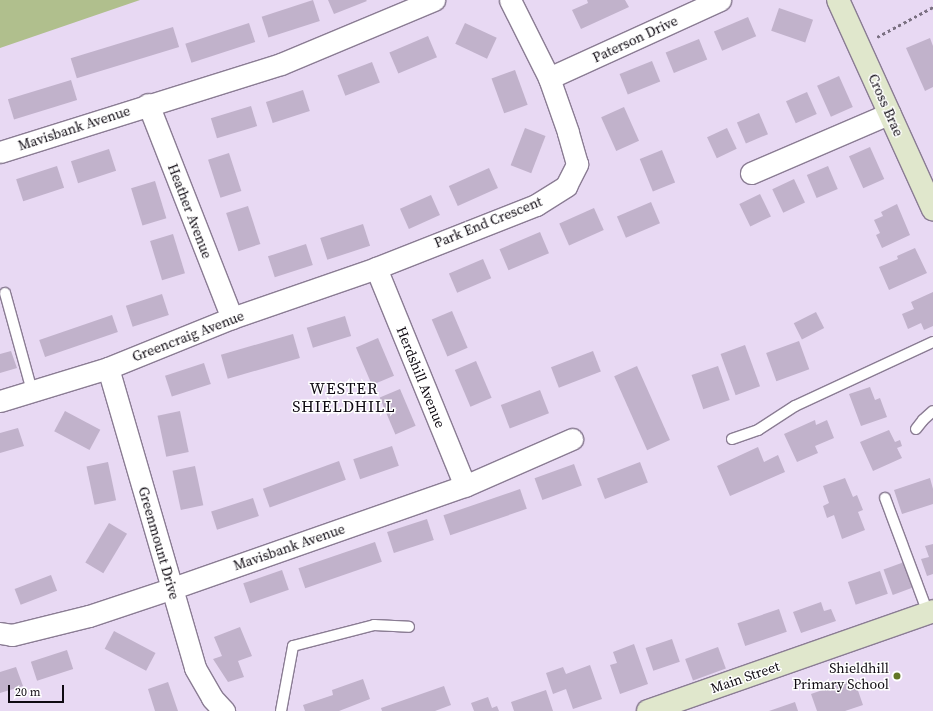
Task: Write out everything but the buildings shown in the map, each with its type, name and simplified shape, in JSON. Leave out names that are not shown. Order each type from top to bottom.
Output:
[{"type":"street","points":[[148,104],[280,64],[434,0]]},
{"type":"street","name":"Park End Crescent","points":[[376,268],[536,205],[566,186],[577,164],[549,78],[510,0]]},
{"type":"street","name":"Paterson Drive","points":[[549,78],[720,0]]},
{"type":"street","name":"Cross Brae","points":[[838,0],[933,209]]},
{"type":"street","name":"Mavisbank Avenue","points":[[0,152],[148,104]]},
{"type":"street","name":"Heather Avenue","points":[[148,104],[232,318]]},
{"type":"street","points":[[751,173],[890,113]]},
{"type":"street","name":"Greencraig Avenue","points":[[0,401],[108,368],[232,318],[376,268]]},
{"type":"street","name":"Herdshill Avenue","points":[[376,268],[466,486]]},
{"type":"street","name":"Greenmount Drive","points":[[108,368],[195,668],[212,698],[224,711]]},
{"type":"street","name":"Mavisbank Avenue","points":[[0,633],[12,635],[89,616],[173,588],[466,486],[572,439]]},
{"type":"street","name":"Main Street","points":[[648,711],[930,612]]},
{"type":"lane","points":[[5,293],[32,391]]},
{"type":"lane","points":[[732,439],[758,430],[795,406],[933,342]]},
{"type":"lane","points":[[916,429],[933,411]]},
{"type":"lane","points":[[885,498],[930,612]]},
{"type":"lane","points":[[281,711],[293,646],[374,625],[410,627]]},
{"type":"path","points":[[859,46],[933,7]]},
{"type":"green space","points":[[0,0],[140,0],[0,48]]},
{"type":"place","name":"Shieldhill Primary School","points":[[897,676]]},
{"type":"district","name":"WESTER SHIELDHILL","points":[[344,397]]}]
